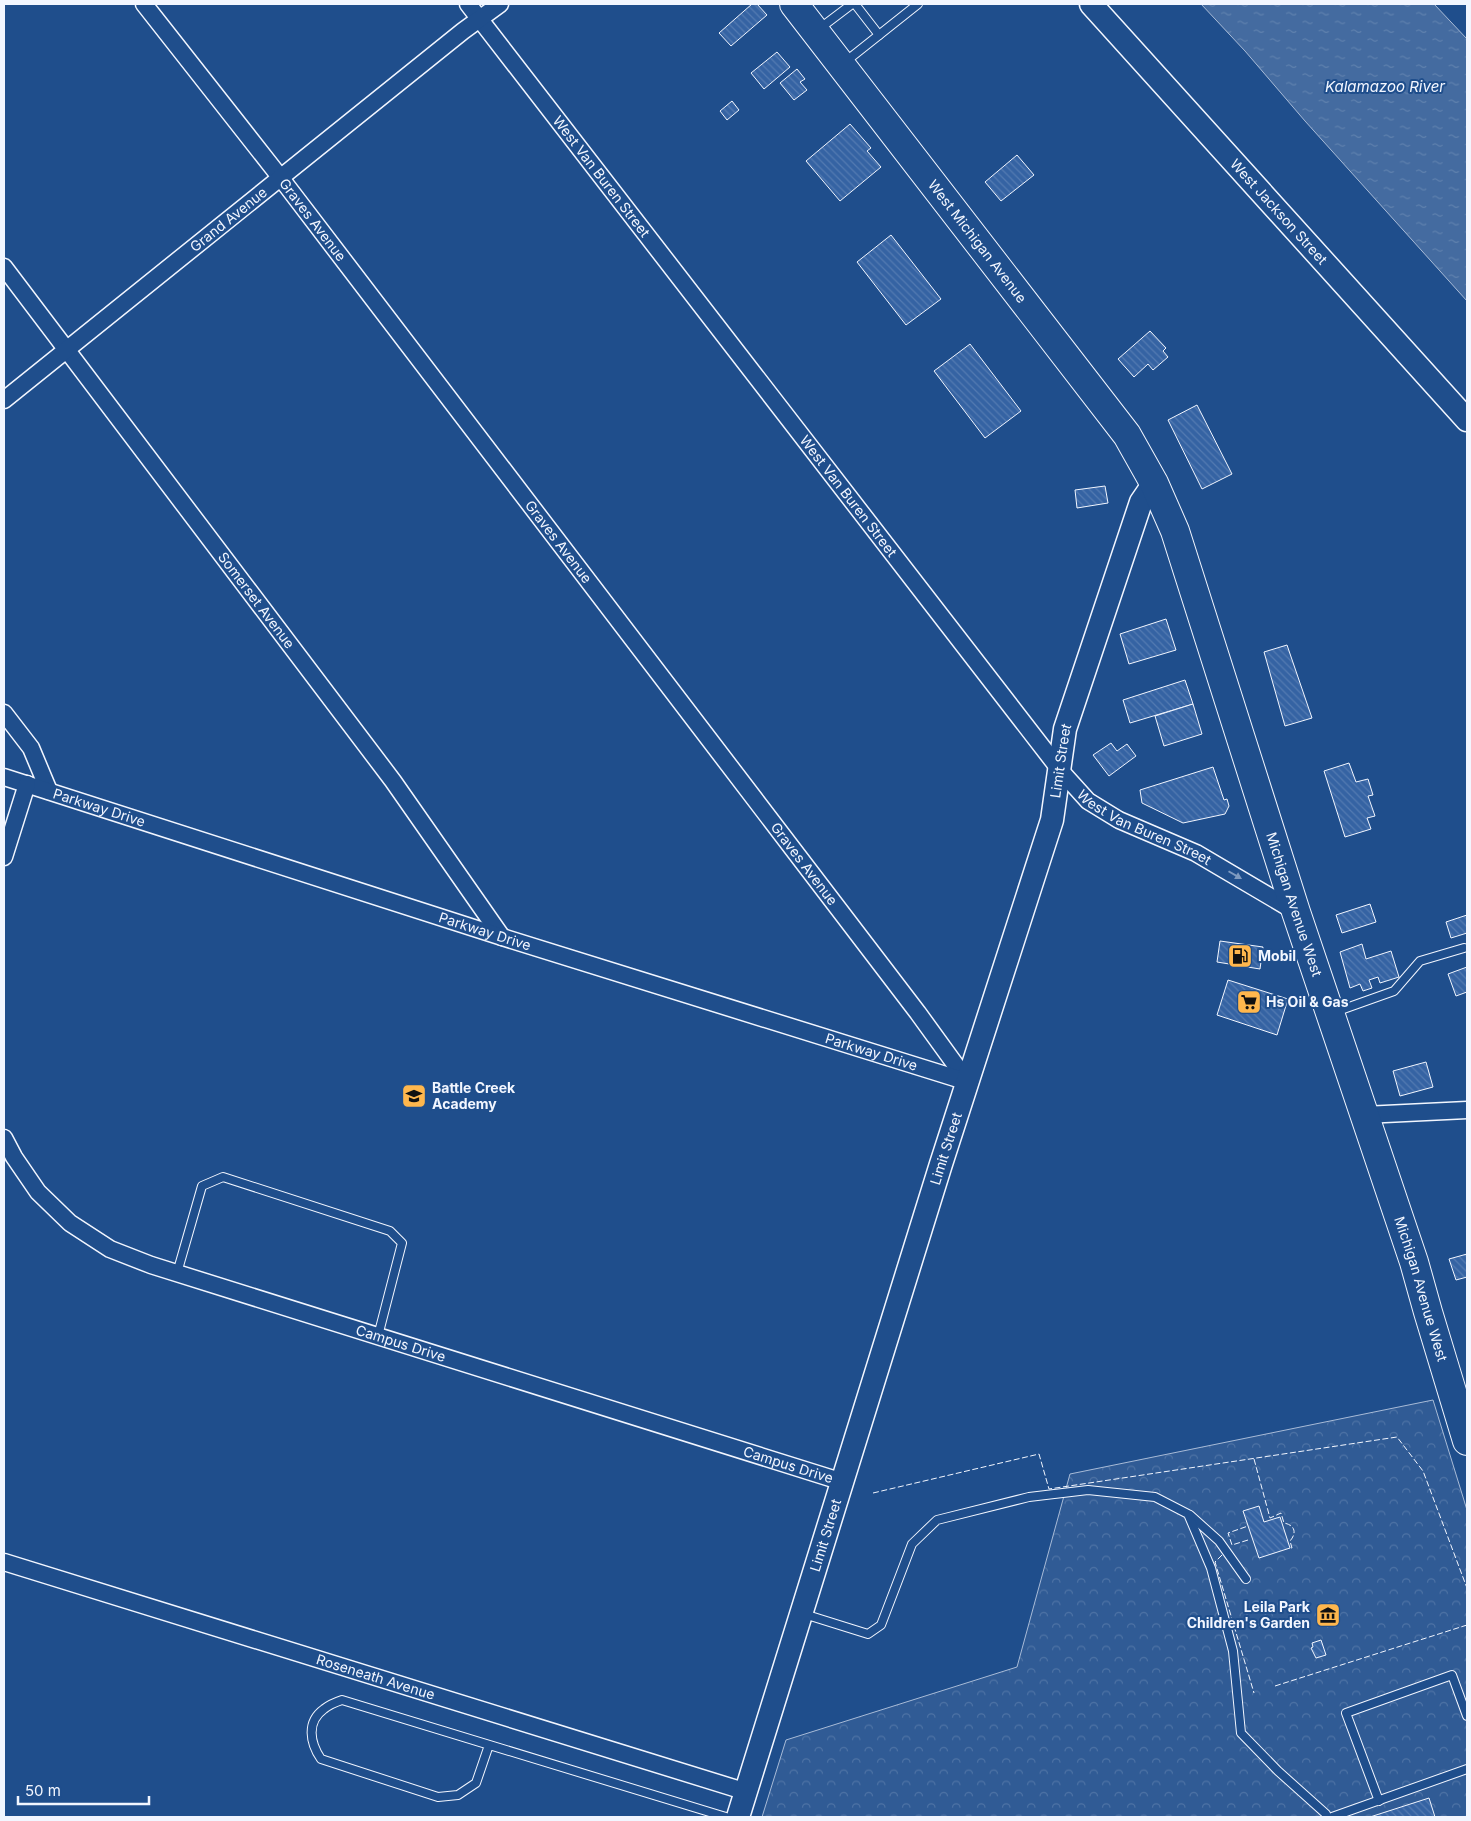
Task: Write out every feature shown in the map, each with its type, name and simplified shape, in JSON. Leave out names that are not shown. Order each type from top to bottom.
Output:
[{"type":"highway","name":"West Michigan Avenue","points":[[794,4],[1127,434],[1154,483]]},
{"type":"highway","name":"Michigan Avenue West","points":[[1154,483],[1175,531],[1296,912],[1414,1262],[1467,1441]]},
{"type":"street","name":"Graves Avenue","points":[[144,4],[280,178],[900,989],[968,1082]]},
{"type":"street","name":"West Van Buren Street","points":[[468,4],[1060,770],[1088,801],[1119,820],[1196,854],[1296,912]]},
{"type":"street","name":"Grand Avenue","points":[[4,400],[463,31],[500,4]]},
{"type":"street","name":"West Jackson Street","points":[[1091,4],[1467,420]]},
{"type":"street","name":"Somerset Avenue","points":[[4,267],[394,781],[502,937]]},
{"type":"street","name":"Limit Street","points":[[738,1817],[1052,820],[1065,729],[1141,502],[1154,483]]},
{"type":"street","points":[[4,713],[31,748],[49,791]]},
{"type":"street","name":"Parkway Drive","points":[[4,777],[502,937],[968,1082]]},
{"type":"street","points":[[4,857],[27,784]]},
{"type":"street","points":[[1364,1115],[1467,1110]]},
{"type":"street","name":"Campus Drive","points":[[4,1138],[14,1158],[38,1192],[70,1223],[110,1249],[176,1273],[843,1482]]},
{"type":"street","name":"Roseneath Avenue","points":[[4,1562],[747,1792]]},
{"type":"lane","points":[[815,32],[853,4],[879,35]]},
{"type":"lane","points":[[841,65],[918,4]]},
{"type":"lane","points":[[1330,1014],[1394,991],[1420,961],[1464,948]]},
{"type":"lane","points":[[176,1273],[202,1186],[222,1177],[390,1230],[402,1243],[378,1336]]},
{"type":"lane","points":[[802,1614],[868,1634],[881,1625],[912,1544],[937,1520],[1029,1497],[1088,1490],[1155,1497],[1188,1514],[1219,1541],[1246,1579]]},
{"type":"lane","points":[[1188,1514],[1211,1568],[1233,1651],[1241,1733],[1327,1817]]},
{"type":"lane","points":[[1379,1801],[1346,1712],[1452,1675],[1467,1716]]},
{"type":"lane","points":[[490,1744],[476,1783],[458,1795],[438,1797],[320,1759],[312,1747],[311,1730],[316,1718],[323,1709],[342,1700],[490,1744],[726,1817]]},
{"type":"lane","points":[[1332,1817],[1467,1769]]},
{"type":"green space","points":[[1433,1400],[1467,1510],[1467,1817],[762,1817],[786,1740],[1017,1667],[1070,1474]]},
{"type":"water","name":"Kalamazoo River","points":[[1201,4],[1434,4],[1467,39],[1467,301],[1305,121],[1245,51]]},
{"type":"building","points":[[752,4],[757,4],[767,15],[731,46],[719,33]]},
{"type":"building","points":[[777,52],[790,67],[764,89],[751,73]]},
{"type":"building","points":[[797,69],[805,79],[800,82],[807,90],[794,100],[780,83]]},
{"type":"building","points":[[732,101],[739,110],[727,120],[720,111]]},
{"type":"building","points":[[850,124],[871,148],[867,151],[881,167],[840,201],[806,161]]},
{"type":"building","points":[[1017,155],[1034,175],[1001,201],[985,182]]},
{"type":"building","points":[[891,235],[941,299],[906,325],[857,262]]},
{"type":"building","points":[[1150,331],[1166,348],[1163,351],[1168,357],[1153,370],[1148,364],[1134,377],[1118,359]]},
{"type":"building","points":[[970,344],[1021,411],[985,438],[934,371]]},
{"type":"building","points":[[1197,405],[1232,474],[1202,489],[1168,420]]},
{"type":"building","points":[[1105,486],[1108,503],[1077,508],[1075,490]]},
{"type":"building","points":[[1166,619],[1176,650],[1129,664],[1120,634]]},
{"type":"building","points":[[1287,645],[1312,718],[1285,726],[1264,652]]},
{"type":"building","points":[[1185,680],[1193,704],[1130,723],[1123,700]]},
{"type":"building","points":[[1193,704],[1202,734],[1164,746],[1155,716]]},
{"type":"building","points":[[1111,743],[1117,751],[1127,744],[1136,756],[1109,776],[1093,755]]},
{"type":"building","points":[[1349,763],[1356,782],[1368,779],[1373,795],[1368,796],[1375,816],[1367,818],[1371,829],[1345,837],[1324,771]]},
{"type":"building","points":[[1213,767],[1224,800],[1227,799],[1229,806],[1225,814],[1183,823],[1142,803],[1140,790]]},
{"type":"building","points":[[1370,904],[1376,922],[1342,933],[1336,915]]},
{"type":"building","points":[[1467,915],[1467,933],[1451,938],[1446,922]]},
{"type":"building","points":[[1220,941],[1263,947],[1260,969],[1217,962]]},
{"type":"building","points":[[1362,944],[1366,959],[1391,951],[1399,977],[1380,983],[1378,977],[1369,980],[1372,988],[1363,991],[1360,984],[1350,988],[1340,952]]},
{"type":"building","points":[[1467,967],[1467,992],[1456,996],[1448,974]]},
{"type":"building","points":[[1228,980],[1288,999],[1277,1035],[1217,1015]]},
{"type":"building","points":[[1426,1062],[1433,1087],[1400,1096],[1393,1071]]},
{"type":"building","points":[[1467,1254],[1467,1277],[1456,1280],[1449,1259]]},
{"type":"building","points":[[1259,1506],[1264,1522],[1280,1517],[1290,1548],[1259,1558],[1243,1511]]},
{"type":"building","points":[[1321,1640],[1326,1655],[1316,1658],[1311,1648],[1313,1647],[1312,1643]]},
{"type":"building","points":[[1429,1798],[1435,1817],[1370,1817]]},
{"type":"fence","points":[[873,1493],[1039,1454],[1049,1489],[1397,1437],[1423,1471],[1467,1588]]},
{"type":"fence","points":[[1254,1459],[1270,1518],[1281,1513],[1284,1523],[1293,1527],[1294,1535],[1290,1541],[1292,1548],[1290,1548]]},
{"type":"fence","points":[[1248,1526],[1228,1533],[1232,1545],[1248,1540]]},
{"type":"fence","points":[[1222,1555],[1215,1562],[1254,1693]]},
{"type":"fence","points":[[1275,1686],[1467,1625]]},
{"type":"place","name":"Mobil","points":[[1240,956]]},
{"type":"place","name":"Hs Oil & Gas","points":[[1249,1002]]},
{"type":"place","name":"Battle Creek Academy","points":[[414,1096]]},
{"type":"place","name":"Leila Park Children's Garden","points":[[1328,1615]]}]
